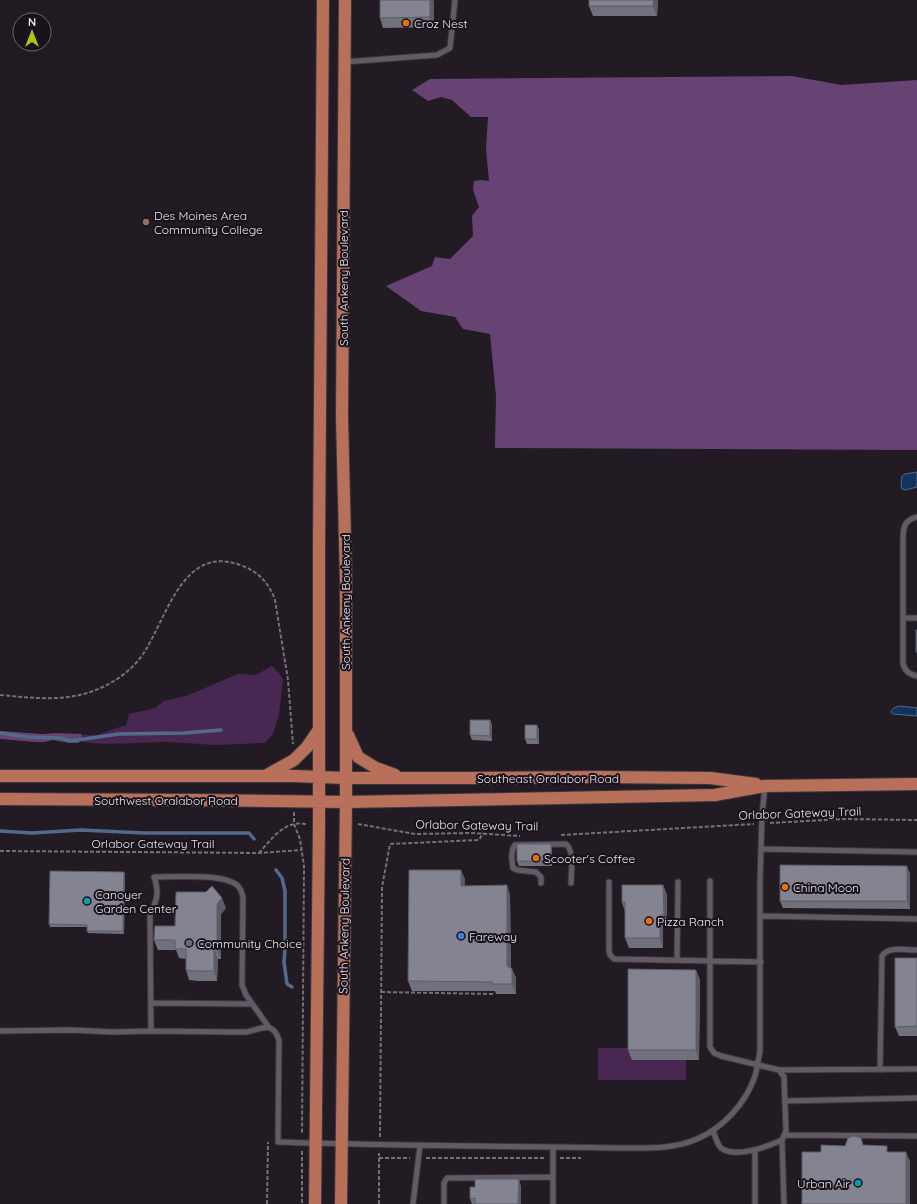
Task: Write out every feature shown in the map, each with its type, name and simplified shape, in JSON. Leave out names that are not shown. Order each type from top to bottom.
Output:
[{"type":"main road","name":"South Ankeny Boulevard","points":[[315,1204],[319,824],[318,731],[323,0]]},
{"type":"main road","name":"South Ankeny Boulevard","points":[[341,1204],[346,802],[346,581],[342,417],[345,0]]},
{"type":"main road","points":[[322,104],[344,105]]},
{"type":"main road","points":[[266,776],[294,760],[307,747],[318,731]]},
{"type":"main road","points":[[346,731],[352,747],[358,757],[376,768],[404,778]]},
{"type":"main road","name":"Southwest Oralabor Road","points":[[0,776],[331,777]]},
{"type":"main road","name":"Southeast Oralabor Road","points":[[331,777],[710,778],[765,786],[917,784]]},
{"type":"main road","name":"Southeast Oralabor Road","points":[[332,801],[346,802],[715,795],[765,786]]},
{"type":"main road","name":"Southwest Oralabor Road","points":[[0,799],[332,801]]},
{"type":"lane","points":[[344,62],[437,55],[450,48],[455,0]]},
{"type":"lane","points":[[917,517],[911,518],[906,522],[903,528],[903,664],[905,670],[910,674],[917,676]]},
{"type":"lane","points":[[903,618],[917,618]]},
{"type":"lane","points":[[151,1031],[150,913],[156,902],[158,888],[154,877],[215,878],[229,880],[238,886],[243,897],[242,985],[252,1004],[268,1026],[274,1030],[279,1040],[278,1142],[379,1145],[669,1147],[698,1139],[713,1131],[745,1097],[755,1076],[760,1052],[761,849],[765,786]]},
{"type":"lane","points":[[541,884],[541,877],[536,872],[517,870],[514,868],[512,850],[515,845],[566,844],[569,847],[571,854],[571,883]]},
{"type":"lane","points":[[761,849],[917,852]]},
{"type":"lane","points":[[710,881],[710,1047],[714,1053],[757,1066],[779,1070],[917,1069]]},
{"type":"lane","points":[[609,882],[609,950],[610,955],[614,959],[761,962]]},
{"type":"lane","points":[[677,960],[678,882]]},
{"type":"lane","points":[[760,916],[917,919]]},
{"type":"lane","points":[[880,1070],[882,956],[885,951],[889,950],[917,950]]},
{"type":"lane","points":[[151,1003],[252,1004]]},
{"type":"lane","points":[[0,1031],[71,1030],[113,1032],[246,1032],[258,1027],[268,1026]]},
{"type":"lane","points":[[779,1070],[784,1077],[785,1101],[784,1204]]},
{"type":"lane","points":[[785,1101],[917,1098]]},
{"type":"lane","points":[[713,1131],[720,1147],[728,1151],[750,1152],[784,1137],[917,1136]]},
{"type":"lane","points":[[413,1204],[420,1145]]},
{"type":"lane","points":[[553,1147],[553,1204]]},
{"type":"lane","points":[[755,1150],[755,1204]]},
{"type":"lane","points":[[444,1204],[444,1183],[447,1178],[553,1177]]},
{"type":"path","name":"Orlabor Gateway Trail","points":[[560,835],[843,819],[917,820]]},
{"type":"path","name":"Orlabor Gateway Trail","points":[[345,823],[368,825],[415,834],[483,833],[521,836]]},
{"type":"path","points":[[258,853],[284,828],[294,824],[319,824]]},
{"type":"path","points":[[379,1204],[382,887],[390,844],[479,840],[483,833]]},
{"type":"path","name":"Orlabor Gateway Trail","points":[[0,851],[258,853],[302,850]]},
{"type":"path","points":[[381,992],[492,994]]},
{"type":"path","points":[[267,1204],[268,1142]]},
{"type":"path","points":[[379,1158],[580,1158]]},
{"type":"shaded area","points":[[792,76],[841,85],[917,80],[917,450],[495,448],[496,396],[490,334],[463,329],[455,317],[421,311],[386,286],[432,266],[435,257],[450,259],[473,236],[472,216],[479,207],[473,190],[474,181],[489,181],[486,149],[488,117],[471,117],[452,100],[441,97],[428,101],[412,90],[430,79]]},
{"type":"shaded area","points":[[272,666],[283,679],[279,714],[273,734],[265,743],[213,745],[163,742],[106,744],[78,740],[82,735],[96,735],[126,725],[129,714],[155,708],[164,701],[186,696],[238,674],[256,675]]},
{"type":"shaded area","points":[[0,731],[42,734],[82,734],[79,743],[53,740],[36,742],[0,739]]},
{"type":"shaded area","points":[[598,1048],[632,1048],[686,1060],[686,1080],[599,1080]]},
{"type":"water","points":[[917,472],[917,487],[905,490],[902,489],[902,476]]},
{"type":"water","points":[[900,706],[917,708],[917,716],[893,714],[891,712],[894,708]]},
{"type":"building","points":[[380,0],[430,0],[430,17],[380,18]]},
{"type":"building","points":[[589,0],[654,0],[653,6],[589,6]]},
{"type":"building","points":[[917,630],[917,652],[916,652]]},
{"type":"building","points":[[470,720],[490,720],[490,736],[470,735]]},
{"type":"building","points":[[525,725],[537,725],[537,739],[525,739]]},
{"type":"building","name":"Scooter's Coffee","points":[[517,844],[551,844],[551,861],[517,861]]},
{"type":"building","points":[[780,865],[907,866],[907,901],[780,901]]},
{"type":"building","name":"Fareway","points":[[409,870],[461,870],[461,886],[507,885],[507,966],[512,969],[512,984],[492,984],[492,982],[408,981]]},
{"type":"building","name":"Canoyer Garden Center","points":[[50,871],[124,872],[123,931],[87,931],[87,925],[49,924]]},
{"type":"building","name":"Pizza Ranch","points":[[622,885],[663,885],[664,915],[660,915],[660,938],[625,938],[625,902],[622,902]]},
{"type":"building","name":"Community Choice","points":[[212,886],[222,898],[217,904],[217,949],[214,949],[214,971],[186,970],[186,949],[175,949],[175,940],[154,940],[155,926],[175,926],[176,892],[206,892]]},
{"type":"building","points":[[895,958],[917,958],[917,1026],[895,1027]]},
{"type":"building","points":[[628,969],[696,970],[696,1050],[628,1050]]},
{"type":"building","name":"Urban Air","points":[[854,1136],[861,1138],[863,1145],[887,1146],[887,1152],[906,1152],[906,1204],[802,1204],[802,1152],[821,1152],[821,1145],[845,1146],[848,1138]]},
{"type":"building","points":[[475,1179],[519,1179],[518,1204],[475,1204],[475,1198],[470,1199],[470,1187],[475,1187]]},
{"type":"waterway","points":[[0,733],[27,737],[61,738],[70,741],[119,734],[184,733],[221,730]]},
{"type":"waterway","points":[[0,831],[32,833],[81,830],[144,833],[249,833],[254,839]]},
{"type":"waterway","points":[[276,870],[282,878],[285,891],[284,962],[287,984],[292,987]]},
{"type":"place","name":"Croz Nest","points":[[406,23]]},
{"type":"place","name":"Des Moines Area Community College","points":[[146,222]]},
{"type":"place","name":"Scooter's Coffee","points":[[536,858]]},
{"type":"place","name":"China Moon","points":[[785,887]]},
{"type":"place","name":"Canoyer Garden Center","points":[[87,901]]},
{"type":"place","name":"Pizza Ranch","points":[[649,921]]},
{"type":"place","name":"Fareway","points":[[461,936]]},
{"type":"place","name":"Community Choice","points":[[189,943]]},
{"type":"place","name":"Urban Air","points":[[858,1183]]}]
